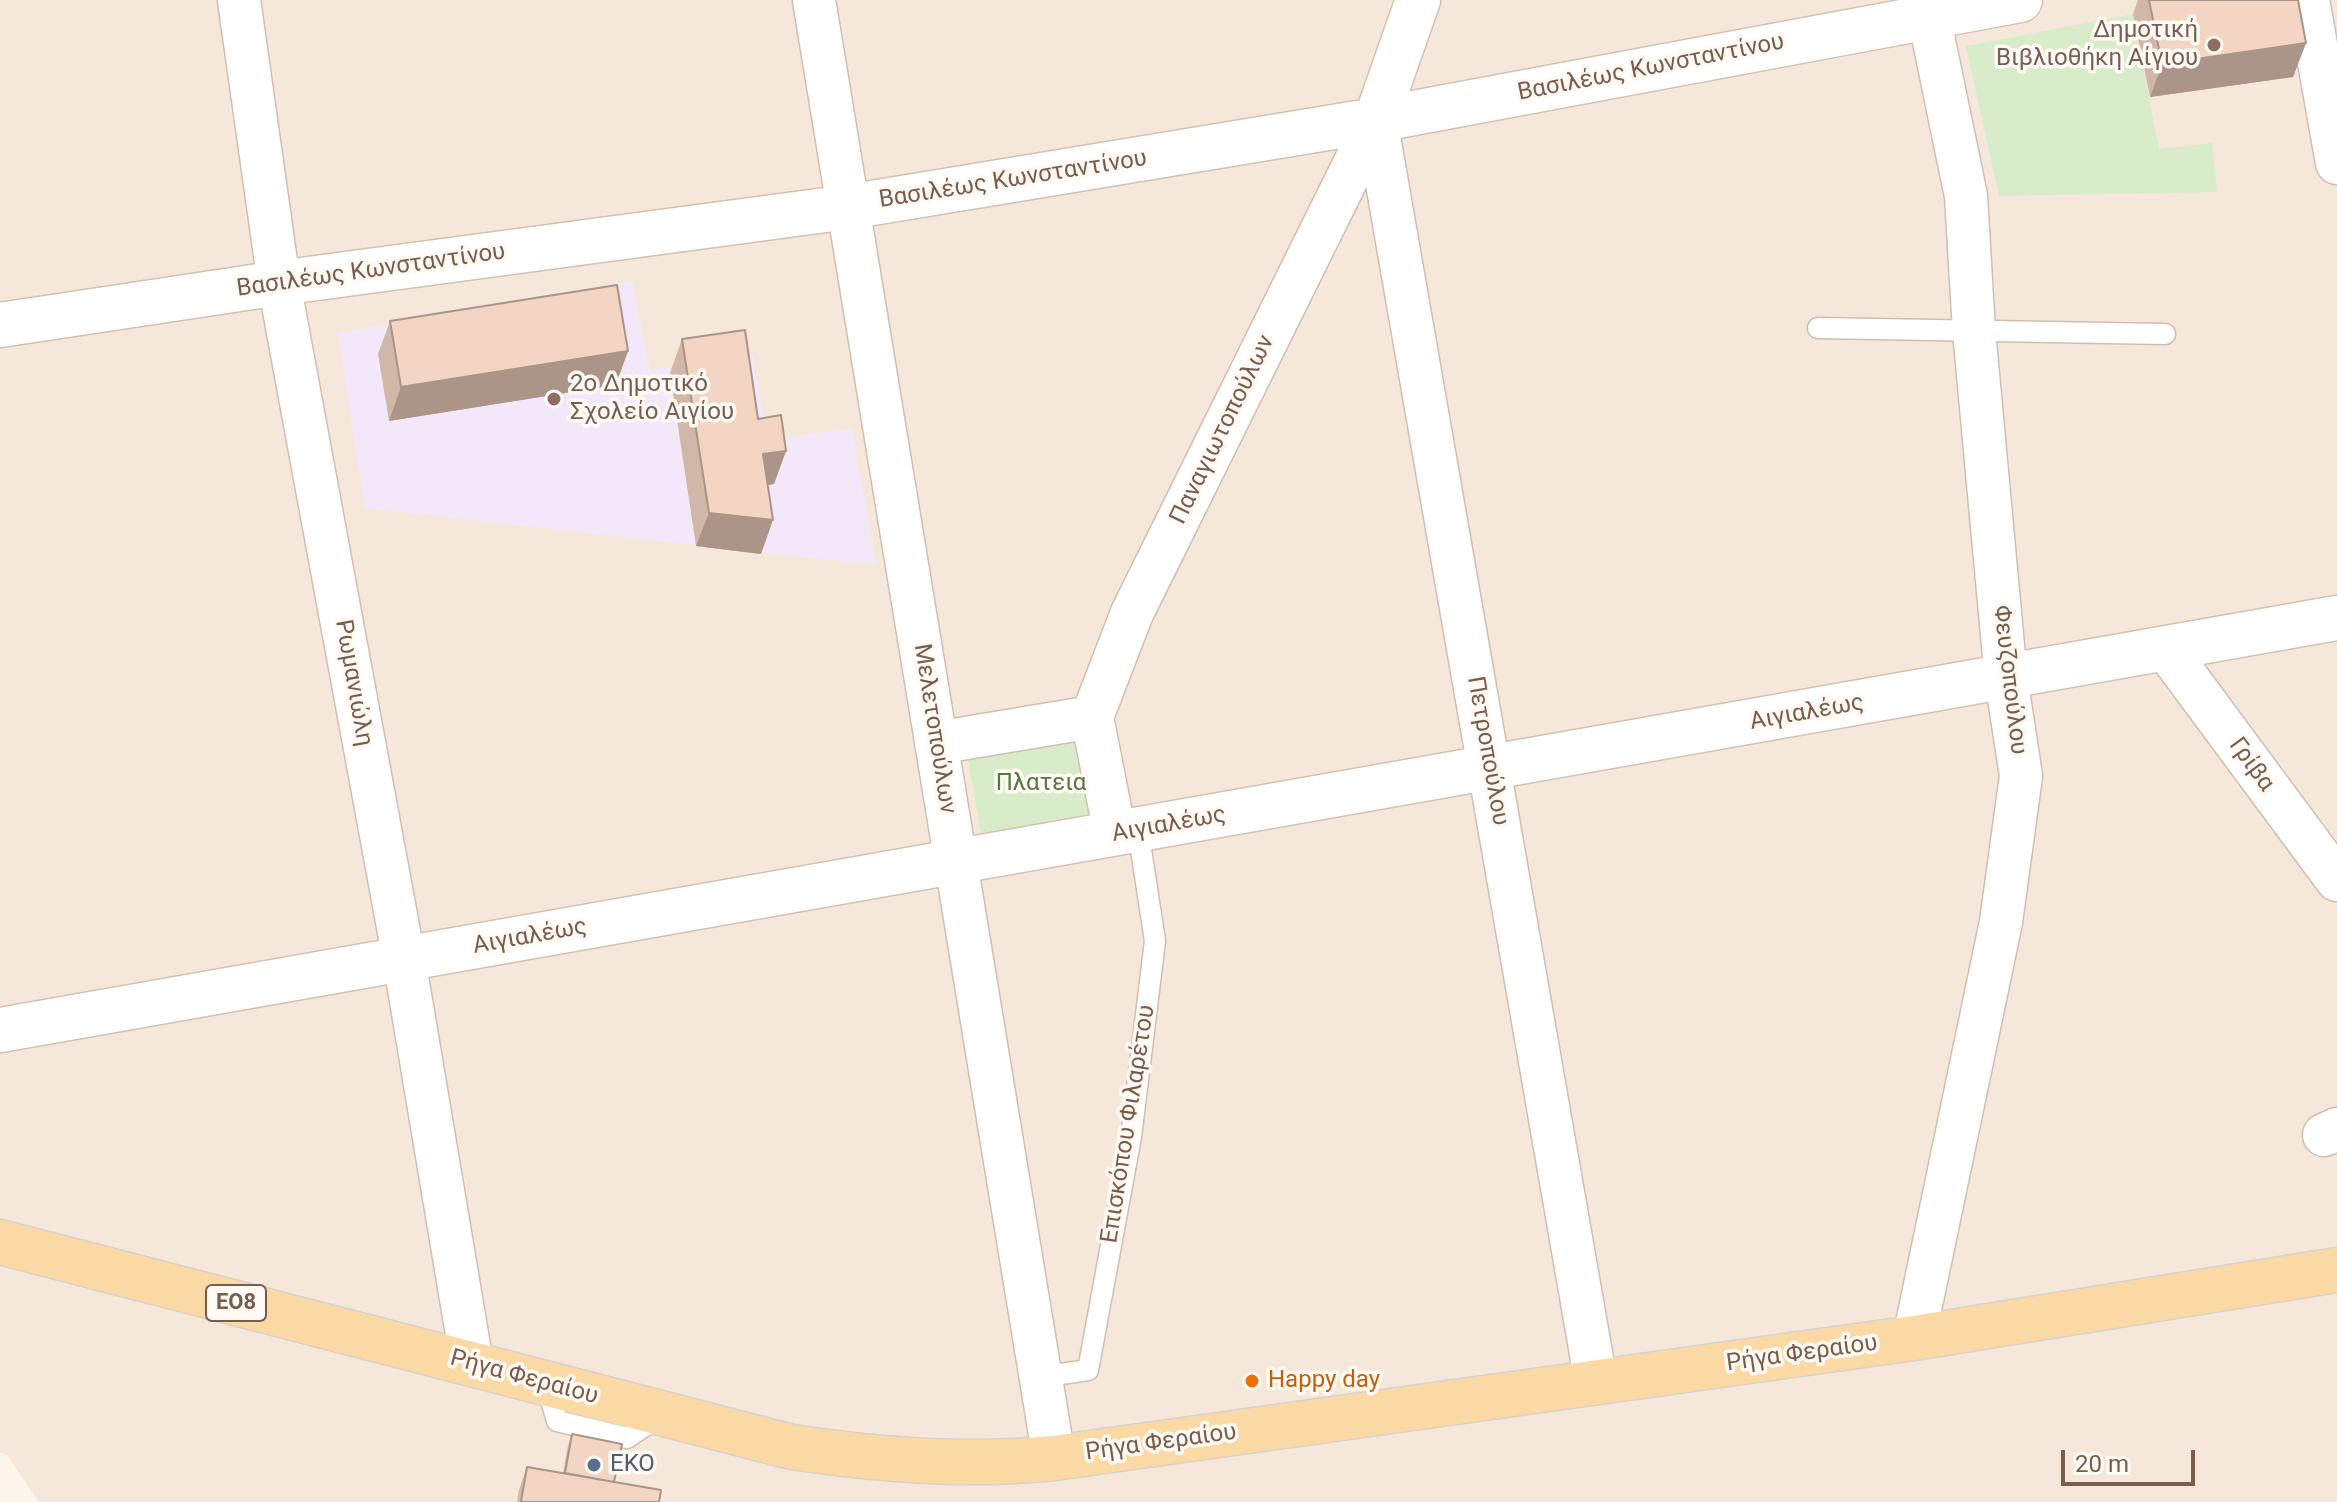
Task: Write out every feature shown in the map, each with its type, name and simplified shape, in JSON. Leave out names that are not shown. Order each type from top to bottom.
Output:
[{"type":"main road","name":"Ρήγα Φεραίου","points":[[0,1242],[792,1447],[973,1464],[1054,1458],[1914,1338],[2337,1270]]},
{"type":"street","name":"Ρωμανιώλη","points":[[239,0],[279,283],[404,959],[472,1364]]},
{"type":"street","name":"Μελετοπούλων","points":[[814,0],[1054,1458]]},
{"type":"street","name":"Παναγιωτοπούλων","points":[[1092,717],[1132,613],[1376,120],[1418,0]]},
{"type":"street","name":"Βασιλέως Κωνσταντίνου","points":[[0,325],[279,283],[848,207],[1376,120],[1921,12],[2020,0]]},
{"type":"street","points":[[2308,0],[2337,163]]},
{"type":"street","name":"Φευζοπούλου","points":[[1914,1338],[2001,922],[2021,776],[2006,678],[1974,331],[1966,196],[1921,12]]},
{"type":"street","name":"Πετροπούλου","points":[[1376,120],[1596,1382]]},
{"type":"street","name":"Αιγιαλέως","points":[[0,1030],[2337,618]]},
{"type":"street","name":"Γρίβα","points":[[2166,649],[2337,880]]},
{"type":"street","points":[[936,743],[1092,717],[1127,832]]},
{"type":"lane","points":[[1818,328],[2165,334]]},
{"type":"lane","name":"Επισκόπου Φιλαρέτου","points":[[1040,1377],[1088,1370],[1131,1137],[1155,941],[1127,832]]},
{"type":"shaded area","points":[[0,0],[2337,0],[2337,1502],[39,1502],[6,1454],[0,1453]]},
{"type":"shaded area","name":"2ο Δημοτικό Σχολείο Αιγίου","points":[[632,281],[650,370],[753,355],[768,440],[852,428],[876,565],[365,508],[338,333]]},
{"type":"green space","points":[[2133,14],[2159,149],[2212,143],[2217,192],[1999,196],[1966,46]]},
{"type":"green space","name":"Πλατεια","points":[[1080,733],[1096,818],[982,839],[967,754]]},
{"type":"building","points":[[2149,0],[2298,0],[2306,43],[2162,64]]},
{"type":"building","points":[[617,285],[628,351],[401,387],[390,321]]},
{"type":"building","points":[[745,330],[758,419],[781,415],[786,451],[763,454],[773,520],[709,513],[682,339]]},
{"type":"building","points":[[572,1434],[622,1444],[614,1482],[565,1473]]},
{"type":"building","points":[[527,1467],[661,1490],[659,1502],[521,1502]]},
{"type":"place","name":"Δημοτική Βιβλιοθήκη Αίγιου","points":[[2214,45]]},
{"type":"place","name":"2ο Δημοτικό Σχολείο Αιγίου","points":[[554,399]]},
{"type":"place","name":"Happy day","points":[[1252,1381]]},
{"type":"place","name":"EKO","points":[[594,1465]]}]
